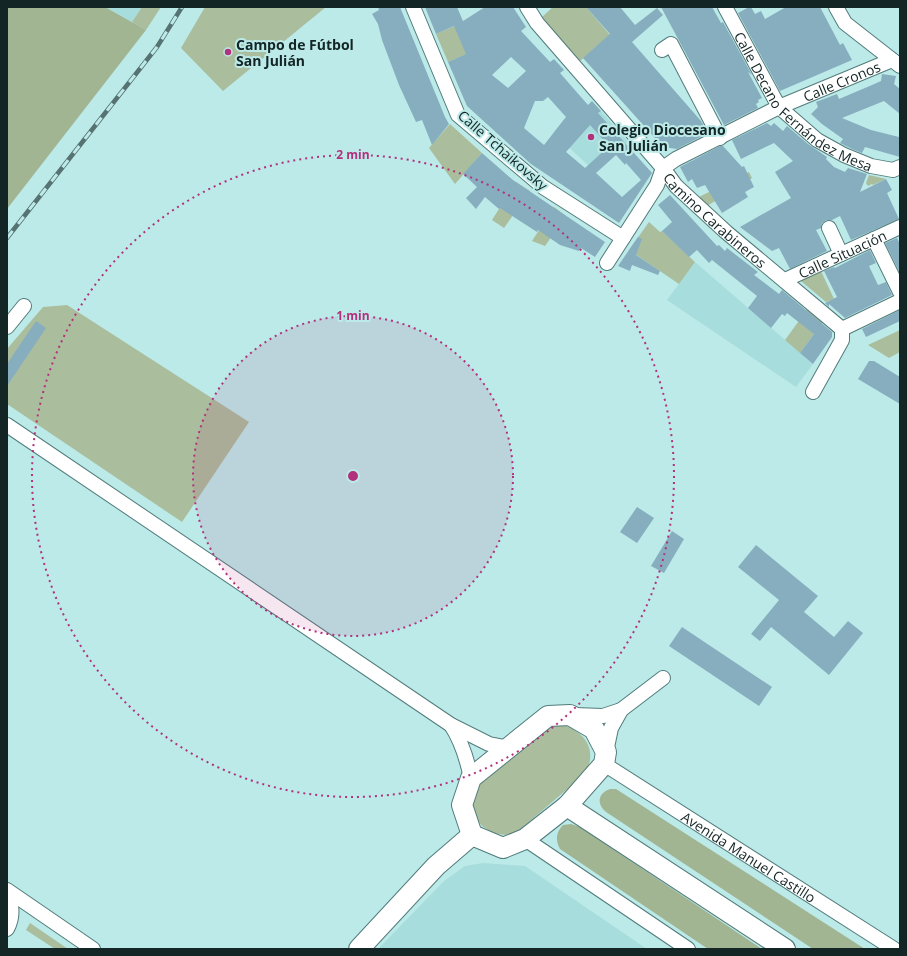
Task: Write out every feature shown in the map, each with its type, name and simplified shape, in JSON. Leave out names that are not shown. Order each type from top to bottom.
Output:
[{"type":"main road","points":[[570,715],[594,729],[605,758],[567,806],[526,839],[502,848],[472,835],[462,805],[471,778],[548,716],[570,715]]},
{"type":"main road","points":[[567,806],[785,949]]},
{"type":"main road","points":[[359,949],[436,866],[472,835]]},
{"type":"street","name":"Calle Tchaikovsky","points":[[413,7],[458,115],[543,187],[623,238]]},
{"type":"street","name":"Camino Carabineros","points":[[527,7],[537,23],[663,168],[676,186],[726,232],[842,329]]},
{"type":"street","name":"Calle Decano Fernández Mesa","points":[[725,7],[779,107],[817,140],[844,154],[871,166],[893,170],[900,167]]},
{"type":"street","points":[[836,7],[845,23],[896,63]]},
{"type":"street","points":[[662,50],[670,44],[720,138]]},
{"type":"street","name":"Calle Cronos","points":[[663,168],[676,158],[720,138],[779,107],[896,63]]},
{"type":"street","points":[[607,263],[657,185],[663,168]]},
{"type":"street","name":"Calle Situación","points":[[785,280],[900,227]]},
{"type":"street","points":[[829,228],[841,254]]},
{"type":"street","points":[[874,239],[900,292]]},
{"type":"street","points":[[813,392],[842,340],[842,329],[900,301]]},
{"type":"street","points":[[7,327],[24,306]]},
{"type":"street","points":[[7,425],[451,725],[488,744],[509,748]]},
{"type":"street","points":[[570,715],[603,716],[621,710],[663,678]]},
{"type":"street","points":[[605,758],[611,728],[621,710]]},
{"type":"street","points":[[451,725],[460,738],[471,778]]},
{"type":"street","name":"Avenida Manuel Castillo","points":[[605,758],[894,949]]},
{"type":"street","points":[[526,839],[688,949]]},
{"type":"street","points":[[7,890],[93,949]]},
{"type":"street","points":[[7,894],[12,906],[12,917],[7,929]]},
{"type":"shaded area","points":[[105,7],[142,7],[132,22]]},
{"type":"shaded area","name":"Colegio Diocesano San Julián","points":[[601,111],[628,142],[615,153],[588,165],[553,133],[566,117],[576,129]]},
{"type":"shaded area","points":[[695,262],[813,364],[796,387],[667,300]]},
{"type":"shaded area","points":[[483,863],[525,866],[647,949],[378,949],[444,881],[465,866]]},
{"type":"green space","points":[[7,7],[105,7],[146,30],[7,209]]},
{"type":"green space","points":[[142,7],[161,7],[146,30],[132,22]]},
{"type":"green space","name":"Campo de Fútbol San Julián","points":[[205,7],[326,7],[223,91],[181,48]]},
{"type":"green space","points":[[553,7],[586,7],[610,35],[579,62],[542,17]]},
{"type":"green space","points":[[464,22],[476,50],[448,62],[436,34]]},
{"type":"green space","points":[[450,124],[482,153],[455,184],[429,148]]},
{"type":"green space","points":[[749,172],[752,178],[707,206],[699,197]]},
{"type":"green space","points":[[869,175],[886,179],[868,186],[866,183]]},
{"type":"green space","points":[[516,182],[530,191],[504,228],[492,220]]},
{"type":"green space","points":[[554,207],[566,216],[545,246],[532,241]]},
{"type":"green space","points":[[649,222],[660,232],[662,231],[695,262],[679,284],[629,250]]},
{"type":"green space","points":[[821,271],[834,299],[826,302],[801,281]]},
{"type":"green space","points":[[67,305],[249,422],[182,522],[7,404],[7,349],[43,307]]},
{"type":"green space","points":[[809,307],[825,319],[800,353],[785,340]]},
{"type":"green space","points":[[900,330],[900,352],[889,358],[868,345]]},
{"type":"green space","points":[[556,725],[564,725],[571,728],[586,741],[590,750],[590,759],[585,774],[517,832],[506,835],[493,833],[482,826],[474,815],[472,799],[480,781],[546,728]]},
{"type":"green space","points":[[610,789],[616,789],[865,949],[813,949],[606,812],[601,806],[600,799],[603,793]]},
{"type":"green space","points":[[571,824],[580,827],[762,949],[708,949],[560,849],[557,842],[559,830],[563,825]]},
{"type":"green space","points":[[30,923],[68,949],[55,949],[26,930]]},
{"type":"building","points":[[378,7],[400,7],[449,124],[432,145],[422,120],[416,122],[399,85],[382,40],[378,24],[372,14],[379,10]]},
{"type":"building","points":[[425,7],[457,7],[463,21],[485,7],[513,7],[526,27],[521,31],[550,62],[554,59],[564,70],[560,73],[588,105],[592,101],[601,111],[598,113],[652,173],[619,223],[531,164],[467,106],[448,62],[466,54],[454,26],[436,34]],"holes":[[[511,57],[526,71],[508,88],[492,75]],[[548,97],[566,117],[544,145],[524,128],[535,101],[543,101]],[[590,125],[609,146],[585,168],[566,152]],[[616,155],[625,165],[626,163],[641,180],[622,197],[596,173]]]},
{"type":"building","points":[[586,7],[620,7],[635,25],[657,8],[663,15],[632,42],[701,121],[708,133],[677,149],[663,147],[583,58],[610,34]]},
{"type":"building","points":[[661,7],[712,7],[721,23],[723,22],[752,75],[748,72],[762,98],[758,100],[759,102],[756,104],[758,108],[724,125]]},
{"type":"building","points":[[751,7],[755,14],[761,11],[765,19],[786,7],[820,7],[840,45],[843,43],[852,60],[780,91],[738,13]]},
{"type":"building","points":[[882,74],[896,76],[894,84],[900,89],[900,114],[884,101],[842,118],[871,130],[899,137],[900,157],[865,147],[862,153],[852,149],[840,143],[843,139],[811,114],[818,107],[816,102],[837,94],[839,99],[872,85],[881,81]]},
{"type":"building","points":[[767,123],[771,126],[774,123],[783,131],[787,126],[808,144],[827,157],[826,159],[834,167],[845,172],[848,168],[867,174],[860,192],[886,179],[892,190],[887,193],[899,219],[851,240],[840,216],[832,220],[826,220],[822,223],[821,228],[816,230],[827,251],[790,269],[779,248],[772,251],[740,227],[791,198],[775,172],[793,161],[774,143],[741,159],[732,140]]},
{"type":"building","points":[[720,146],[723,146],[742,167],[744,166],[754,187],[745,192],[748,197],[722,213],[705,185],[697,188],[692,179],[688,182],[680,167]]},
{"type":"building","points":[[482,153],[513,180],[605,242],[595,257],[581,248],[579,251],[560,245],[538,230],[537,232],[500,208],[499,209],[485,197],[476,209],[466,198],[477,187],[463,174]]},
{"type":"building","points":[[670,195],[717,246],[719,245],[725,251],[727,248],[758,272],[754,275],[779,294],[782,290],[832,332],[832,337],[813,364],[800,353],[814,334],[787,313],[785,316],[782,314],[771,328],[748,308],[757,296],[712,260],[709,263],[697,250],[689,257],[662,231],[672,222],[658,205]]},
{"type":"building","points":[[638,237],[642,239],[636,255],[660,271],[658,275],[632,265],[630,271],[618,266]]},
{"type":"building","points":[[897,238],[900,244],[900,273],[885,243]]},
{"type":"building","points":[[870,250],[876,263],[869,266],[878,285],[886,282],[892,295],[845,318],[829,304],[829,307],[825,303],[837,297],[824,271],[834,267],[835,268]]},
{"type":"building","points":[[900,310],[900,321],[866,337],[862,329]]},
{"type":"building","points":[[36,321],[46,328],[7,386],[7,364]]},
{"type":"building","points":[[869,361],[874,361],[900,377],[900,404],[858,379]]},
{"type":"building","points":[[637,507],[654,518],[637,543],[620,532]]},
{"type":"building","points":[[672,531],[684,539],[664,573],[651,566]]},
{"type":"building","points":[[756,545],[818,596],[804,612],[834,637],[848,621],[863,633],[829,675],[771,627],[760,641],[751,634],[779,600],[738,567]]},
{"type":"building","points":[[682,627],[772,687],[759,706],[669,646]]},
{"type":"railway","points":[[7,238],[157,47],[182,7]]},
{"type":"place","name":"Campo de Fútbol San Julián","points":[[228,52]]},
{"type":"place","name":"Colegio Diocesano San Julián","points":[[591,137]]}]
